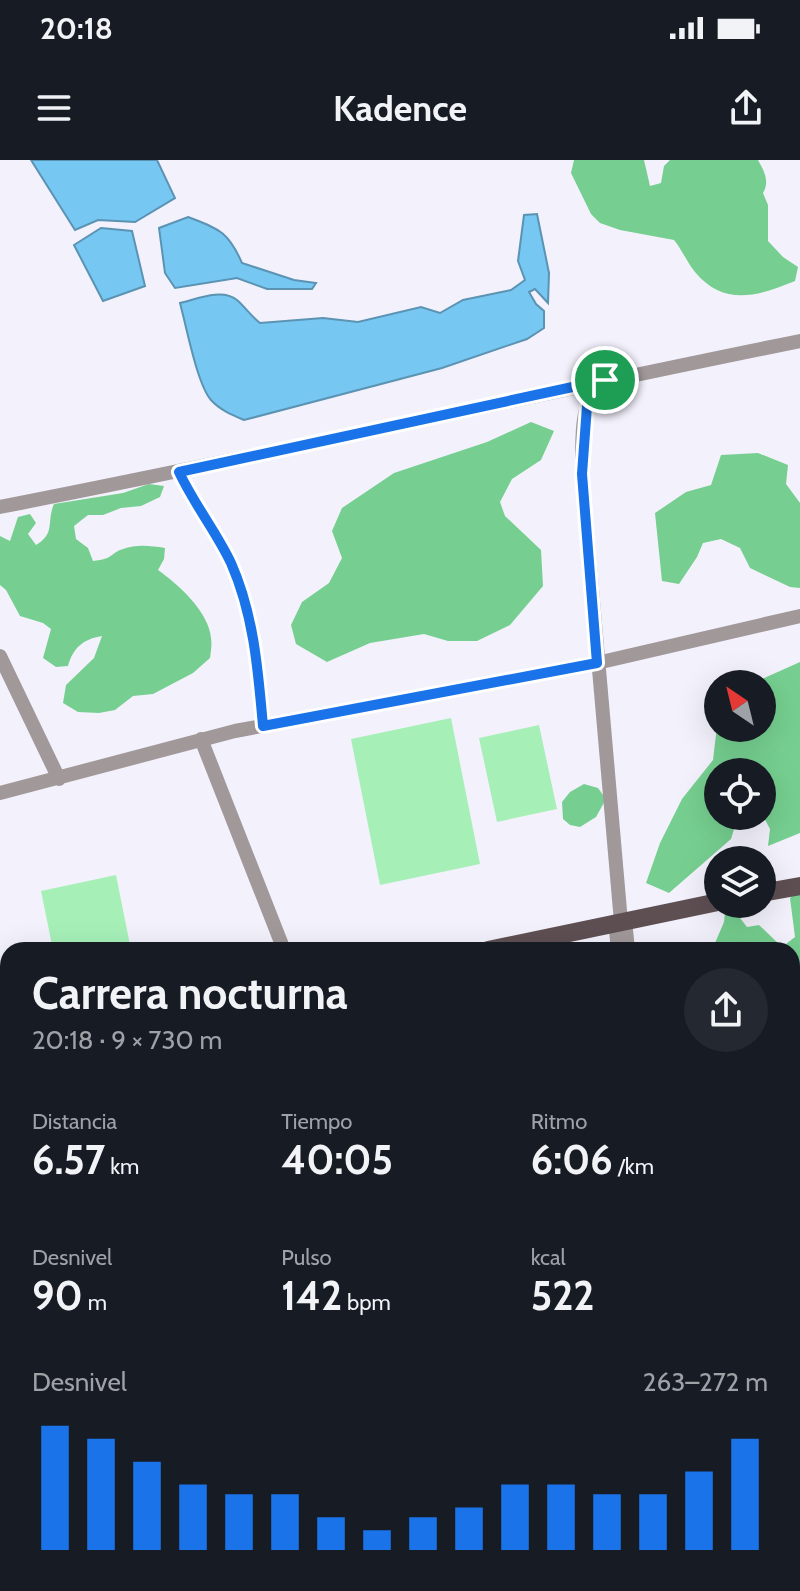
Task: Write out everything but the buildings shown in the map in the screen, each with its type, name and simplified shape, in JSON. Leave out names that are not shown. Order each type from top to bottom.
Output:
[{"type":"main road","points":[[776,890],[800,886]]},
{"type":"main road","points":[[526,942],[704,905]]},
{"type":"street","points":[[0,507],[800,341]]},
{"type":"street","points":[[605,380],[596,386],[587,406],[582,474],[621,922],[626,930],[627,942]]},
{"type":"street","points":[[179,472],[194,504],[230,562],[249,613],[263,726]]},
{"type":"street","points":[[0,793],[201,739],[597,663],[800,616]]},
{"type":"street","points":[[0,656],[59,779]]},
{"type":"street","points":[[201,739],[281,942]]},
{"type":"street","points":[[617,942],[616,931],[621,922]]},
{"type":"green space","points":[[574,160],[644,160],[650,186],[661,183],[664,166],[670,160],[758,160],[766,180],[763,193],[768,205],[768,241],[798,267],[795,281],[755,294],[730,294],[718,290],[695,272],[674,240],[600,223],[591,214],[571,173]]},
{"type":"green space","points":[[531,422],[554,431],[541,460],[512,479],[500,502],[505,516],[541,550],[543,586],[510,625],[477,641],[448,641],[424,634],[370,643],[327,662],[296,644],[291,625],[302,602],[329,583],[342,558],[332,531],[342,508],[394,473],[487,442]]},
{"type":"green space","points":[[758,453],[788,465],[786,484],[800,503],[800,588],[790,587],[750,568],[740,548],[721,539],[703,543],[679,584],[662,581],[655,513],[686,492],[711,485],[721,455]]},
{"type":"green space","points":[[149,484],[164,486],[160,497],[141,506],[121,508],[103,515],[88,515],[74,526],[76,539],[88,548],[93,561],[134,546],[165,548],[158,570],[183,591],[205,618],[211,638],[210,658],[193,673],[153,694],[133,696],[115,710],[78,712],[63,703],[66,685],[94,658],[102,636],[80,645],[68,666],[56,667],[43,658],[51,629],[43,623],[20,616],[0,585],[0,536],[10,541],[18,517],[30,514],[36,523],[28,534],[36,545],[48,532],[54,504],[123,493]]},
{"type":"green space","points":[[800,662],[800,833],[768,846],[770,830],[776,830],[776,758],[713,758],[715,742],[776,742],[776,673]]},
{"type":"green space","points":[[451,718],[480,864],[380,885],[351,739]]},
{"type":"green space","points":[[539,725],[557,809],[497,822],[479,738]]},
{"type":"green space","points":[[704,771],[704,830],[734,830],[731,839],[723,846],[704,846],[704,863],[669,893],[646,883],[660,843],[682,799]]},
{"type":"green space","points":[[584,784],[598,788],[606,799],[596,817],[580,827],[570,825],[563,819],[562,802],[570,792]]},
{"type":"green space","points":[[116,875],[129,942],[51,942],[41,891]]},
{"type":"green space","points":[[800,889],[800,942],[788,942],[795,937],[790,898]]},
{"type":"green space","points":[[724,918],[740,918],[747,927],[759,925],[777,942],[715,942]]},
{"type":"water","points":[[31,160],[157,160],[175,198],[135,222],[98,220],[75,230]]},
{"type":"water","points":[[537,214],[549,273],[548,303],[535,289],[529,292],[544,311],[544,328],[527,339],[442,368],[244,420],[218,407],[206,392],[180,303],[224,295],[237,300],[260,323],[323,318],[358,322],[421,307],[440,313],[463,300],[511,290],[525,280],[518,261],[524,215]]},
{"type":"water","points":[[188,217],[221,232],[242,263],[294,280],[316,283],[312,289],[267,289],[237,278],[175,288],[165,273],[159,228]]},
{"type":"water","points":[[101,228],[132,231],[145,286],[103,301],[74,245]]},
{"type":"route","points":[[605,380],[591,393],[587,406],[582,474],[597,663],[263,726],[249,613],[230,562],[194,504],[179,472],[605,380]]}]
